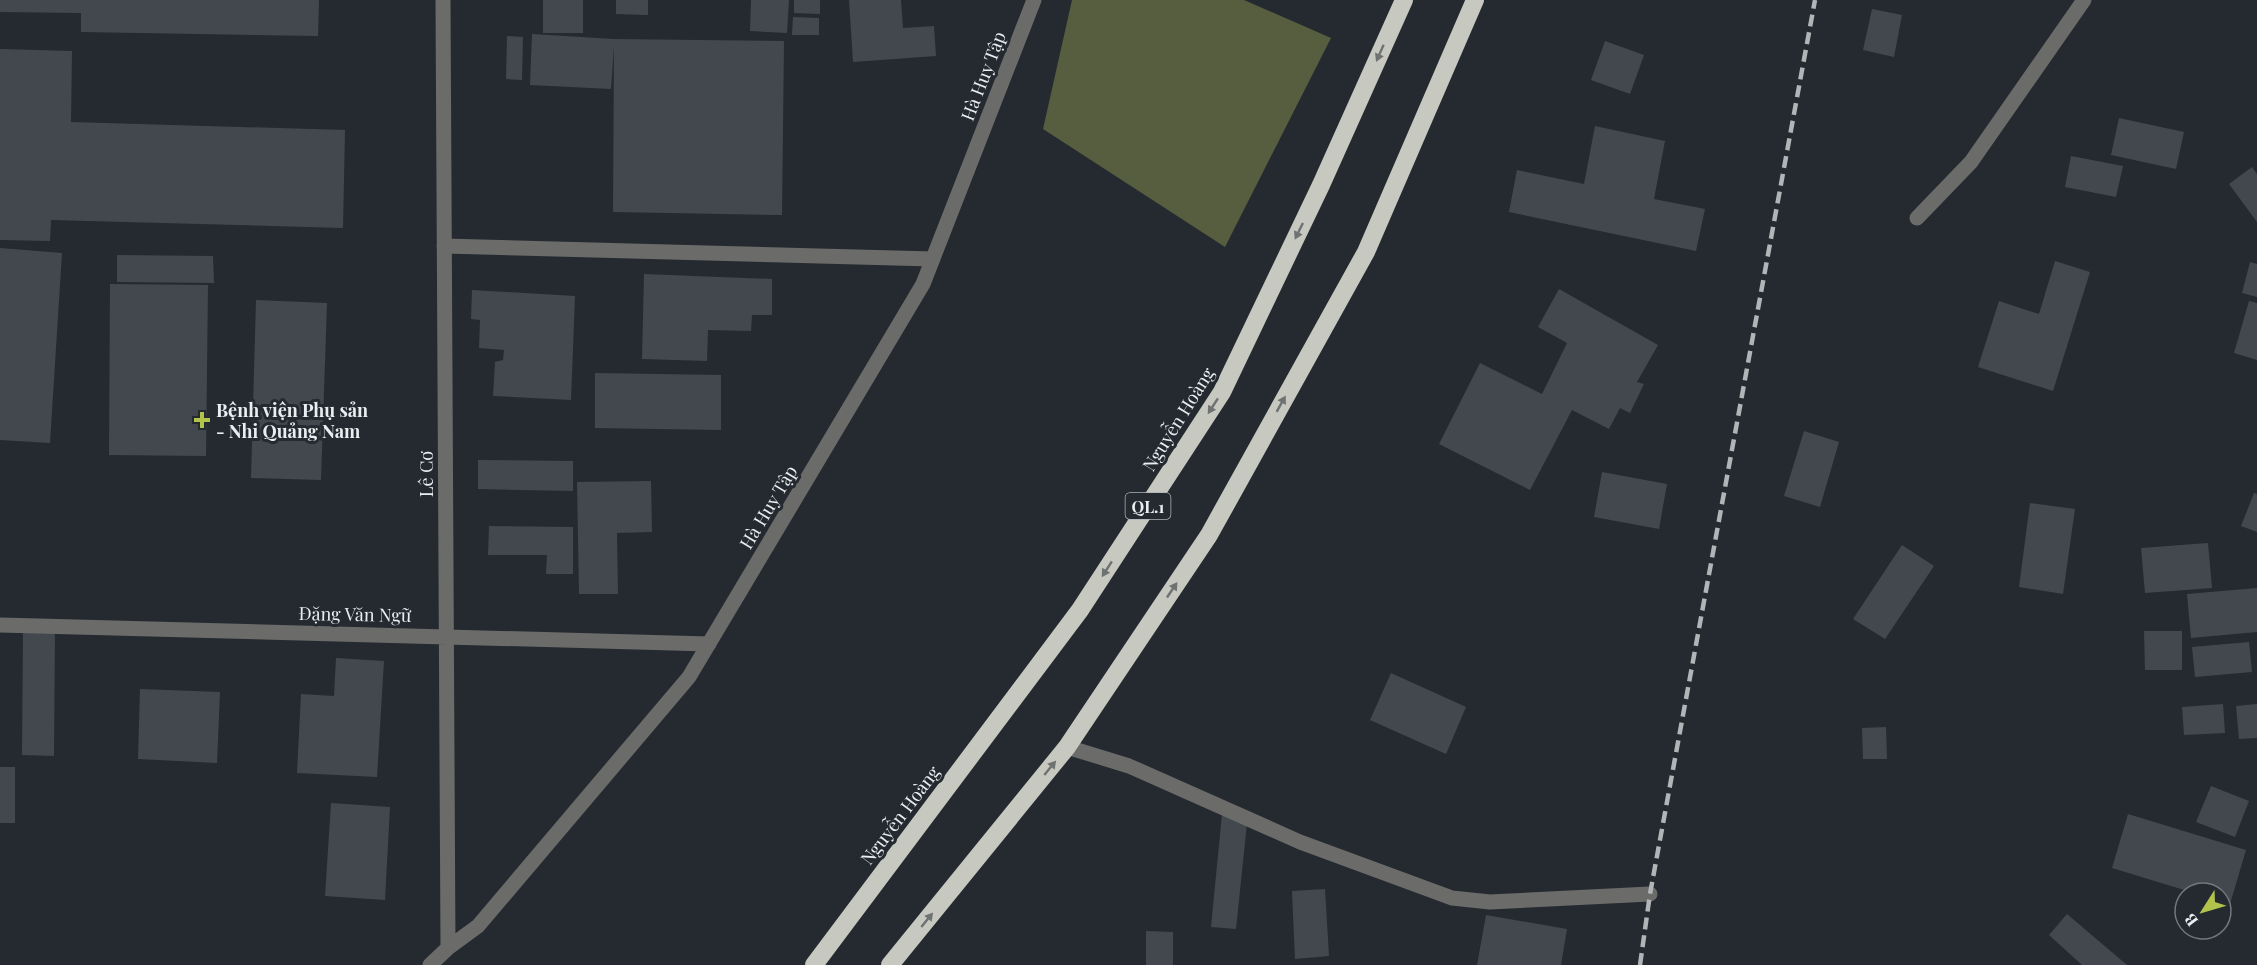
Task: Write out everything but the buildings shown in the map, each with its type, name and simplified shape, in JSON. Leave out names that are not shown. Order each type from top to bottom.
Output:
[{"type":"highway","name":"Nguyễn Hoàng","points":[[814,965],[1080,610],[1222,392],[1321,185],[1404,0]]},
{"type":"highway","points":[[891,965],[1067,747],[1209,535],[1366,252],[1475,0]]},
{"type":"street","name":"Lê Cơ","points":[[443,0],[448,948]]},
{"type":"street","name":"Hà Huy Tập","points":[[430,965],[448,948],[478,926],[689,677],[923,284],[1034,0]]},
{"type":"street","points":[[1917,218],[1971,162],[2084,0]]},
{"type":"street","points":[[444,246],[933,259]]},
{"type":"street","name":"Đặng Văn Ngữ","points":[[0,625],[709,644]]},
{"type":"street","points":[[1067,747],[1129,766],[1300,842],[1452,898],[1490,902],[1650,894]]},
{"type":"green space","points":[[1072,0],[1244,0],[1331,38],[1225,247],[1043,129]]},
{"type":"railway","points":[[1640,965],[1650,894],[1815,0]]},
{"type":"place","name":"Bệnh viện Phụ sản - Nhi Quảng Nam","points":[[202,420]]}]
